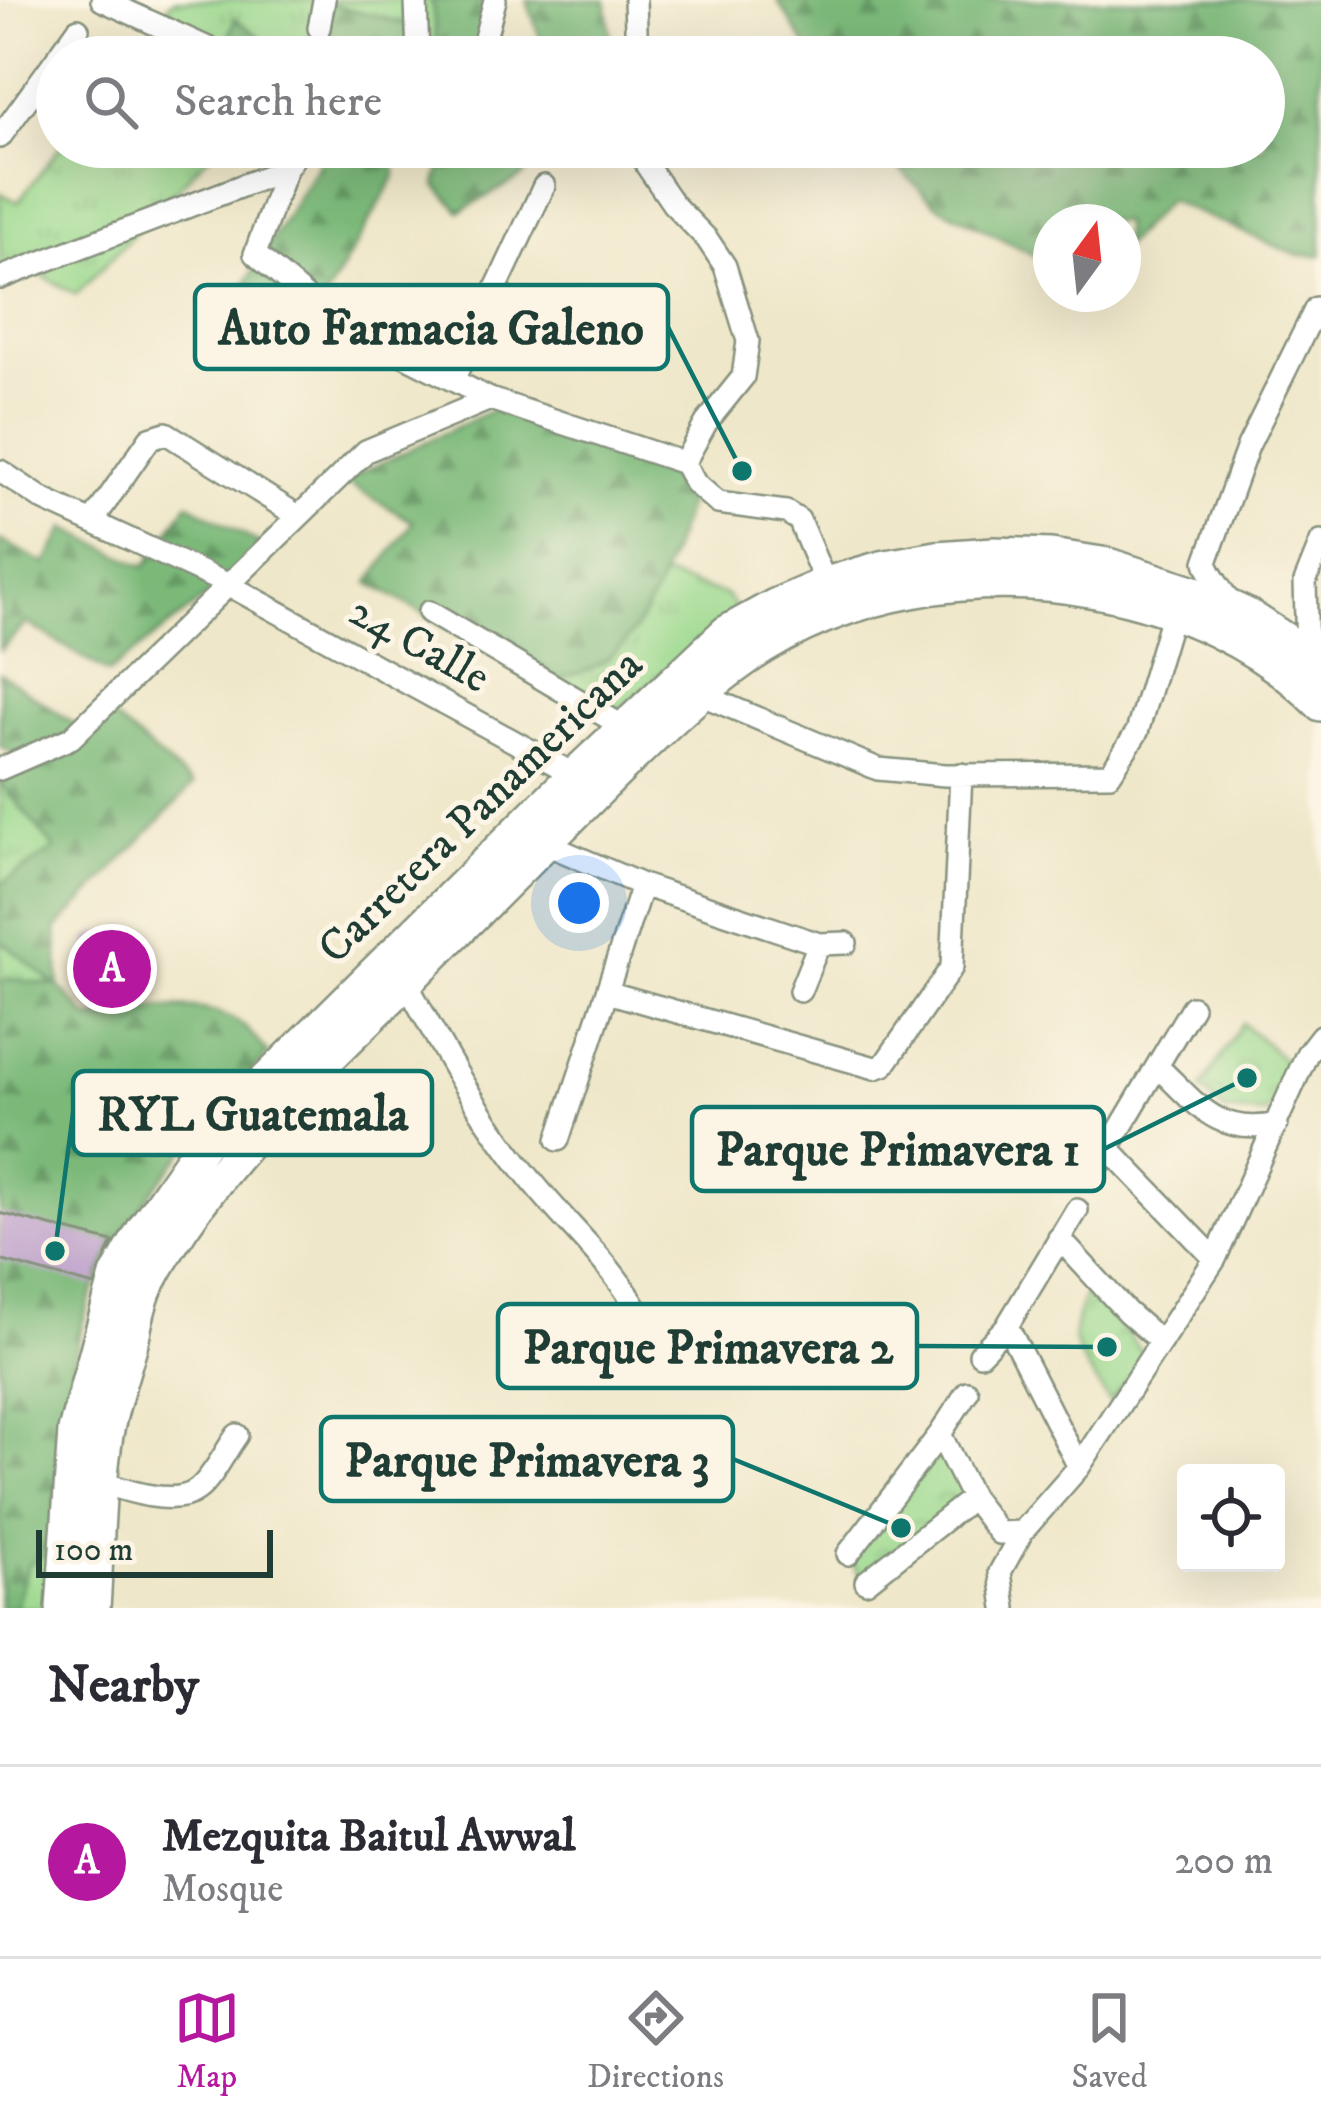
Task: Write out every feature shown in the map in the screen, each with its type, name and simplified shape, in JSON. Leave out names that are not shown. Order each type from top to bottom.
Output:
[{"type":"highway","name":"Carretera Panamericana","points":[[63,1608],[75,1431],[117,1276],[145,1227],[203,1143],[574,775],[726,633],[826,584],[881,568],[994,554],[1051,556],[1163,580],[1232,609],[1314,659]]},
{"type":"highway","name":"Carretera Panamericana","points":[[93,1608],[106,1435],[145,1289],[234,1157],[544,843],[746,658],[803,626],[864,603],[928,588],[993,581],[1059,584],[1124,596],[1173,612],[1245,645],[1300,682],[1321,704]]},
{"type":"street","points":[[102,0],[182,36]]},
{"type":"street","points":[[319,28],[324,0]]},
{"type":"street","points":[[416,0],[417,36]]},
{"type":"street","points":[[486,36],[495,0]]},
{"type":"street","points":[[635,0],[637,36]]},
{"type":"street","points":[[73,36],[78,29]]},
{"type":"street","points":[[0,137],[36,87]]},
{"type":"street","points":[[648,168],[725,266],[748,341],[743,377],[706,423],[684,463]]},
{"type":"street","points":[[286,170],[255,254],[330,318],[490,400],[684,463],[695,483],[718,503],[786,512],[799,520],[826,584]]},
{"type":"street","points":[[0,278],[286,170]]},
{"type":"street","points":[[454,378],[544,186]]},
{"type":"street","points":[[1232,609],[1223,587],[1209,575],[1206,562],[1248,446],[1316,308]]},
{"type":"street","points":[[0,769],[71,738],[365,451],[490,400]]},
{"type":"street","points":[[92,522],[150,438],[166,433],[298,516]]},
{"type":"street","name":"24 Calle","points":[[0,471],[44,500],[227,584],[574,775]]},
{"type":"street","points":[[1314,659],[1305,582],[1321,542]]},
{"type":"street","points":[[429,612],[624,727]]},
{"type":"street","points":[[701,695],[878,769],[1110,774],[1137,732],[1173,612]]},
{"type":"street","points":[[607,992],[875,1067],[884,1065],[952,968],[961,774]]},
{"type":"street","points":[[544,843],[642,885],[818,944],[846,943]]},
{"type":"street","points":[[558,1140],[642,885]]},
{"type":"street","points":[[800,991],[818,944]]},
{"type":"street","points":[[406,982],[468,1097],[531,1181],[632,1296],[647,1327]]},
{"type":"street","points":[[1093,1174],[1192,1007]]},
{"type":"street","points":[[1005,1608],[1000,1572],[1022,1532],[1079,1467],[1215,1259],[1307,1054],[1321,1036]]},
{"type":"street","points":[[1158,1067],[1211,1118],[1241,1128],[1277,1124]]},
{"type":"street","points":[[1108,1149],[1215,1259]]},
{"type":"street","points":[[980,1354],[1007,1326],[1077,1210]]},
{"type":"street","points":[[1059,1238],[1126,1312],[1161,1342]]},
{"type":"street","points":[[1007,1326],[1079,1467]]},
{"type":"street","points":[[848,1555],[967,1392]]},
{"type":"street","points":[[940,1434],[972,1498],[999,1533],[1022,1532]]},
{"type":"street","points":[[103,1483],[125,1491],[180,1497],[198,1490],[237,1435]]},
{"type":"street","points":[[866,1582],[972,1498]]},
{"type":"green space","points":[[173,0],[432,0],[436,36],[381,36],[333,5],[313,36],[258,36],[236,19],[230,36],[145,36]]},
{"type":"green space","points":[[432,0],[487,0],[488,36],[436,36]]},
{"type":"green space","points":[[527,0],[606,0],[610,36],[539,36]]},
{"type":"green space","points":[[777,0],[1321,0],[1321,255],[1297,255],[1168,200],[1141,228],[1141,204],[1033,204],[1033,255],[935,204],[898,168],[1285,168],[1285,36],[800,36]]},
{"type":"green space","points":[[333,5],[407,24],[409,36],[313,36]]},
{"type":"green space","points":[[235,19],[258,36],[230,36]]},
{"type":"green space","points":[[44,168],[197,168],[76,295],[18,261],[0,284],[0,193],[18,202]]},
{"type":"green space","points":[[316,168],[395,168],[396,175],[292,356],[228,312]]},
{"type":"green space","points":[[440,168],[528,168],[522,177],[460,211],[436,185]]},
{"type":"green space","points":[[494,409],[667,469],[689,500],[665,569],[628,639],[592,668],[547,682],[369,583],[413,522],[344,481]]},
{"type":"green space","points":[[188,503],[268,549],[108,673],[27,623],[0,650],[0,540],[46,564],[65,528],[145,567]]},
{"type":"green space","points":[[663,576],[726,595],[739,612],[611,717],[547,682],[634,631]]},
{"type":"green space","points":[[0,673],[86,732],[105,711],[193,785],[57,929],[59,986],[89,1019],[168,1008],[208,1010],[246,1028],[268,1054],[163,1177],[98,1279],[72,1373],[50,1551],[28,1565],[15,1608],[0,1608],[0,982],[56,985],[0,940],[0,885],[55,849],[0,782],[23,758],[0,746]]},
{"type":"green space","points":[[0,782],[56,849],[0,885]]},
{"type":"green space","points":[[0,940],[58,986],[10,979],[0,982]]},
{"type":"green space","points":[[1242,1023],[1292,1067],[1273,1106],[1264,1114],[1225,1111],[1201,1089]]},
{"type":"green space","points":[[1089,1287],[1146,1357],[1110,1402],[1076,1347],[1076,1323]]},
{"type":"green space","points":[[939,1442],[968,1498],[863,1580],[849,1558]]},
{"type":"green space","points":[[50,1551],[47,1608],[15,1608],[28,1565]]},
{"type":"building","points":[[101,932],[104,936],[110,933],[117,948],[111,949],[115,962],[121,959],[123,965],[128,964],[138,997],[108,1006],[86,939]]},
{"type":"building","points":[[0,1213],[113,1242],[94,1286],[0,1260]]},
{"type":"place","name":"Auto Farmacia Galeno","points":[[742,471]]},
{"type":"place","name":"Mezquita Baitul Awwal","points":[[112,969]]},
{"type":"place","name":"Parque Primavera 1","points":[[1247,1078]]},
{"type":"place","name":"RYL Guatemala","points":[[55,1251]]},
{"type":"place","name":"Parque Primavera 2","points":[[1107,1347]]},
{"type":"place","name":"Parque Primavera 3","points":[[901,1528]]}]
